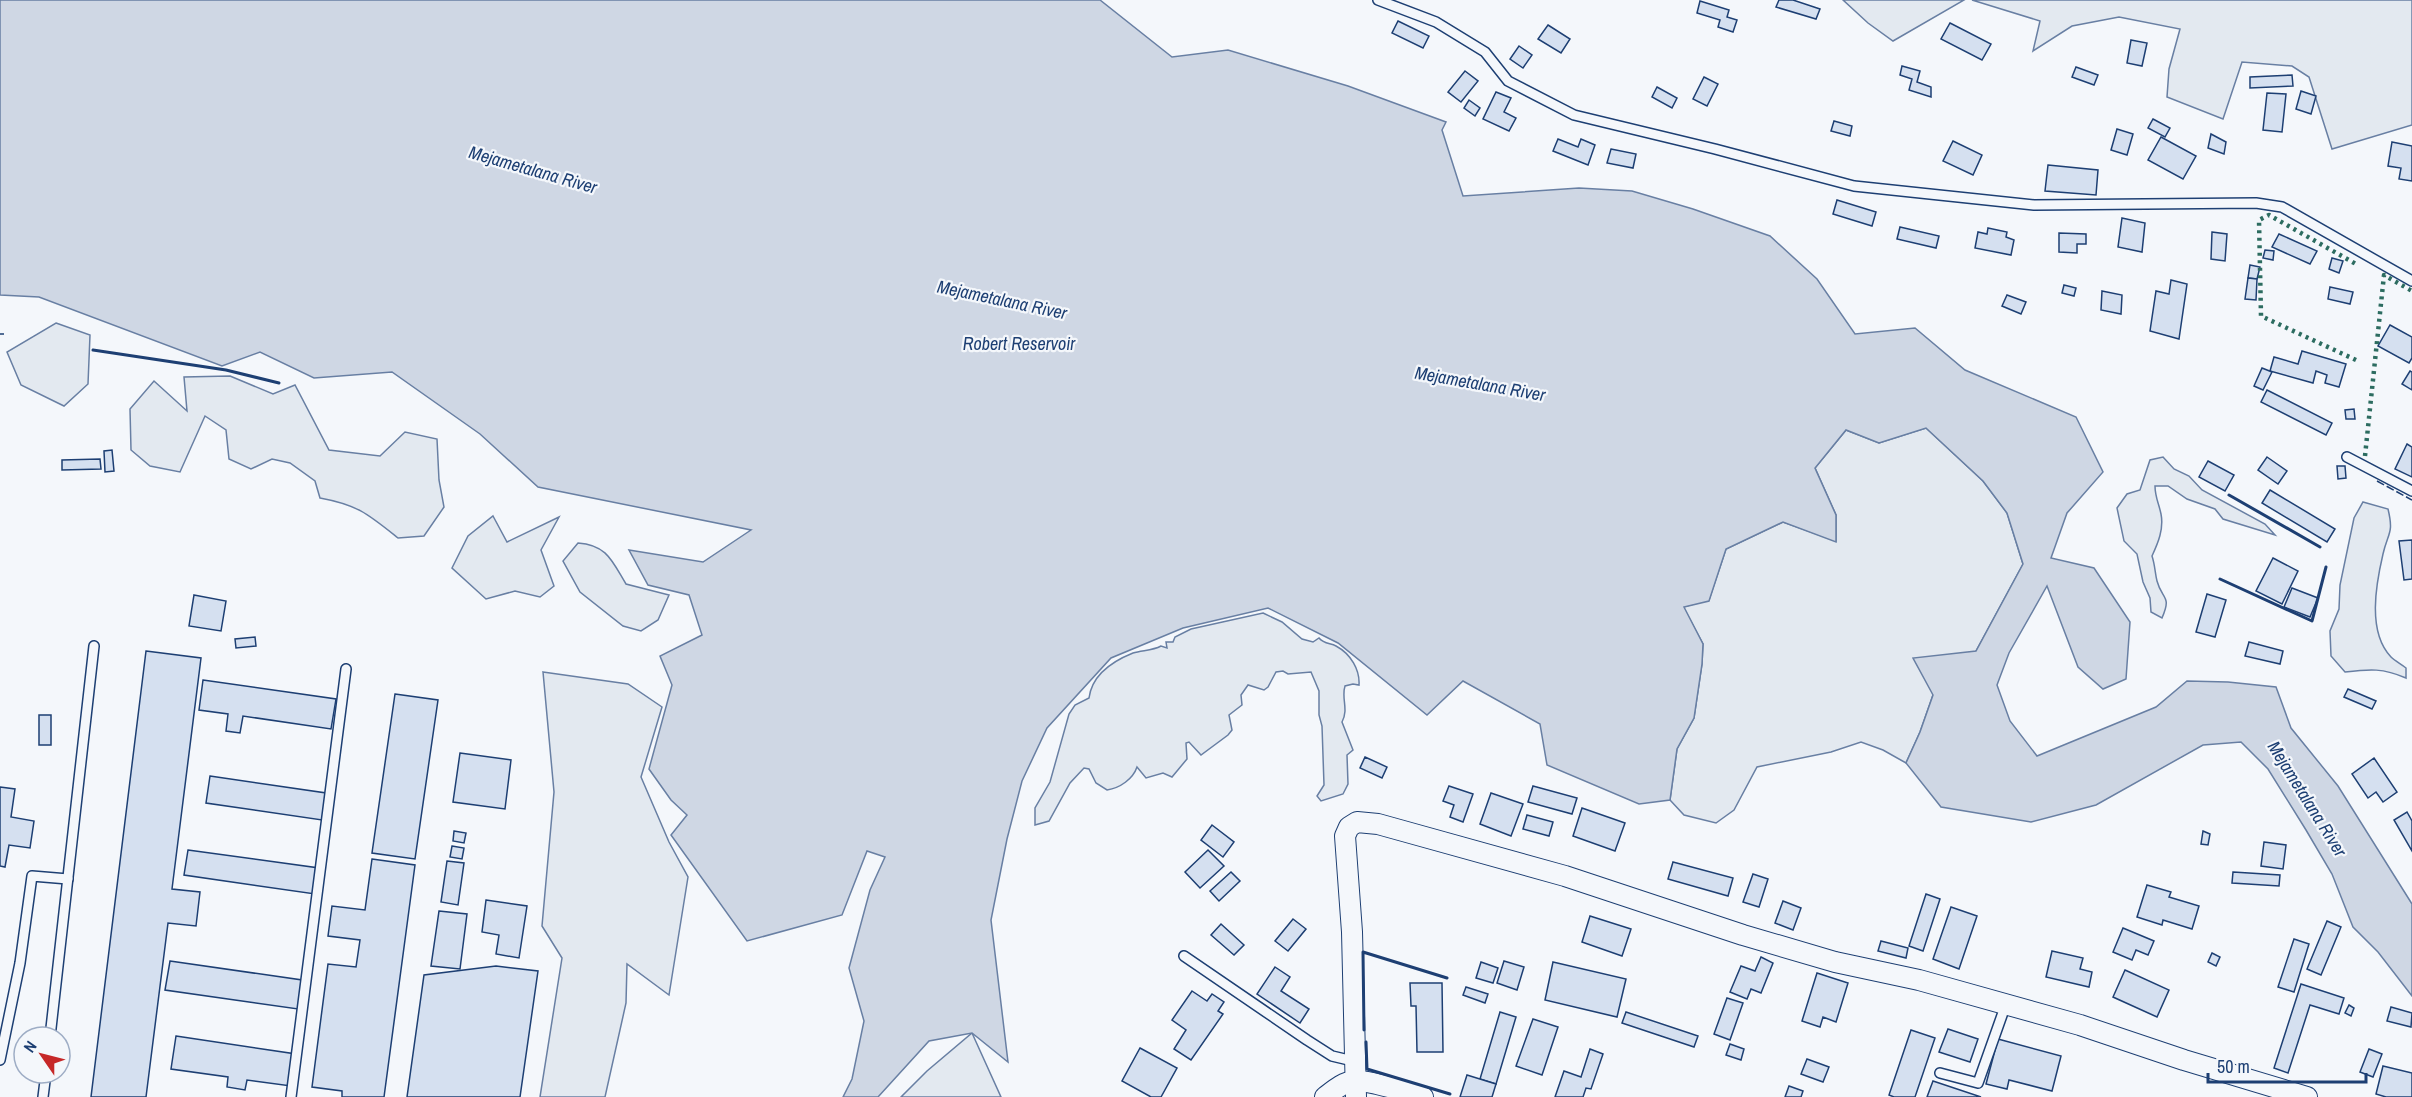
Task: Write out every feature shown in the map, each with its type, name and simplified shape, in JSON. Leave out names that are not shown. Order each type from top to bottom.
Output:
[{"type":"street","points":[[1355,1089],[1352,932],[1345,836],[1349,827],[1357,822],[1378,824],[1565,876],[1835,962],[1919,980],[2080,1025],[2304,1097]]},
{"type":"street","points":[[1325,1097],[1337,1087],[1392,1088],[1424,1097]]},
{"type":"lane","points":[[1378,0],[1436,22],[1485,52],[1508,81],[1574,116],[1715,149],[1854,186],[2034,205],[2256,203],[2282,207],[2412,281]]},
{"type":"lane","points":[[2346,457],[2412,491]]},
{"type":"lane","points":[[51,1025],[94,646]]},
{"type":"lane","points":[[291,1097],[346,669]]},
{"type":"lane","points":[[0,1060],[20,963],[32,876],[68,879]]},
{"type":"lane","points":[[1184,956],[1306,1040],[1332,1056],[1353,1061]]},
{"type":"lane","points":[[1940,1073],[1978,1083],[2006,1004]]},
{"type":"shaded area","points":[[1843,0],[1964,0],[1893,41],[1868,23]]},
{"type":"shaded area","points":[[1972,0],[2412,0],[2412,125],[2332,149],[2309,77],[2292,66],[2242,62],[2223,119],[2167,97],[2169,69],[2180,29],[2119,17],[2072,26],[2033,51],[2040,21]]},
{"type":"shaded area","points":[[56,323],[90,335],[88,384],[64,406],[21,385],[7,352]]},
{"type":"shaded area","points":[[230,376],[273,394],[295,385],[329,450],[380,456],[405,432],[437,439],[439,480],[444,507],[424,536],[398,538],[353,507],[320,498],[315,481],[290,463],[272,459],[251,469],[229,459],[226,430],[205,416],[180,472],[150,466],[131,450],[130,409],[154,381],[187,411],[184,377]]},
{"type":"shaded area","points":[[1926,428],[1983,481],[2007,513],[2023,564],[1976,651],[1933,695],[1906,763],[1883,750],[1861,742],[1831,752],[1757,767],[1734,810],[1716,823],[1684,815],[1670,800],[1677,749],[1694,718],[1703,644],[1683,607],[1709,600],[1726,549],[1783,522],[1836,541],[1836,515],[1815,468],[1846,430],[1879,443]]},
{"type":"shaded area","points":[[2163,457],[2174,469],[2189,476],[2202,490],[2265,524],[2275,535],[2223,519],[2215,509],[2187,499],[2168,486],[2155,486],[2162,525],[2152,556],[2157,581],[2166,601],[2162,618],[2151,612],[2150,598],[2143,582],[2137,554],[2124,541],[2117,508],[2127,494],[2140,490],[2150,460]]},
{"type":"shaded area","points":[[2363,502],[2388,509],[2390,517],[2390,528],[2376,593],[2376,621],[2383,647],[2391,657],[2406,668],[2406,678],[2376,670],[2345,672],[2331,656],[2330,631],[2339,609],[2340,585],[2354,518]]},
{"type":"shaded area","points":[[493,516],[507,542],[559,517],[541,550],[554,586],[540,597],[515,591],[486,599],[452,568],[468,536]]},
{"type":"shaded area","points":[[578,543],[596,547],[608,556],[626,584],[669,595],[658,620],[641,631],[623,626],[580,592],[563,561]]},
{"type":"shaded area","points":[[1263,613],[1282,622],[1302,639],[1313,642],[1319,638],[1336,646],[1346,653],[1356,668],[1359,685],[1345,686],[1344,690],[1345,713],[1342,722],[1353,750],[1347,755],[1348,784],[1343,794],[1321,801],[1317,796],[1324,785],[1322,726],[1319,715],[1319,691],[1311,672],[1288,674],[1283,671],[1276,672],[1264,690],[1248,685],[1241,695],[1242,705],[1229,715],[1232,730],[1228,735],[1201,755],[1189,742],[1186,743],[1187,759],[1172,777],[1163,773],[1146,778],[1137,767],[1125,782],[1107,790],[1096,783],[1089,769],[1084,768],[1070,783],[1049,821],[1035,825],[1035,808],[1050,782],[1069,714],[1075,705],[1089,698],[1094,682],[1105,670],[1118,660],[1133,653],[1161,646],[1167,648],[1166,642],[1173,642],[1175,637],[1191,629]]},
{"type":"shaded area","points":[[543,672],[628,684],[662,707],[641,777],[669,842],[688,877],[669,995],[627,964],[626,1003],[605,1097],[540,1097],[562,958],[542,926],[554,792]]},
{"type":"shaded area","points":[[972,1033],[1001,1097],[901,1097],[927,1071]]},
{"type":"water","name":"Robert Reservoir","points":[[0,0],[1100,0],[1172,57],[1228,50],[1348,86],[1446,122],[1442,130],[1463,196],[1579,188],[1632,191],[1770,236],[1817,279],[1855,334],[1915,328],[1965,370],[2076,417],[2103,472],[2067,513],[2051,558],[2094,568],[2130,622],[2126,679],[2103,689],[2078,667],[2047,586],[2009,653],[1997,685],[2010,721],[2037,756],[2156,707],[2187,681],[2276,687],[2291,728],[2338,786],[2412,904],[2412,996],[2378,952],[2353,927],[2332,874],[2306,830],[2268,769],[2241,742],[2203,745],[2096,805],[2031,822],[1941,807],[1906,763],[1933,695],[1913,658],[1976,651],[2023,564],[2007,513],[1983,481],[1926,428],[1879,443],[1846,430],[1815,468],[1836,515],[1836,542],[1783,522],[1726,549],[1709,601],[1684,607],[1703,644],[1702,664],[1694,718],[1677,749],[1670,800],[1639,804],[1547,765],[1540,724],[1463,681],[1427,715],[1338,643],[1268,608],[1183,628],[1111,658],[1047,728],[1022,781],[1007,839],[991,920],[1008,1062],[972,1033],[929,1041],[878,1097],[843,1097],[852,1079],[864,1021],[849,968],[870,890],[885,857],[867,851],[842,915],[747,941],[671,835],[687,815],[671,800],[649,769],[672,685],[660,656],[702,635],[689,595],[648,585],[629,550],[703,562],[751,530],[538,487],[480,434],[392,372],[314,378],[260,352],[222,366],[39,297],[0,295]]},
{"type":"building","points":[[1779,0],[1793,0],[1820,9],[1816,19],[1776,7]]},
{"type":"building","points":[[1700,1],[1729,10],[1727,17],[1737,20],[1733,32],[1718,27],[1720,20],[1697,13]]},
{"type":"building","points":[[1398,21],[1429,36],[1423,48],[1392,33]]},
{"type":"building","points":[[1950,23],[1991,44],[1982,60],[1941,39]]},
{"type":"building","points":[[1548,25],[1570,39],[1561,53],[1538,39]]},
{"type":"building","points":[[2131,40],[2147,43],[2142,66],[2127,63]]},
{"type":"building","points":[[1519,46],[1532,55],[1523,68],[1510,59]]},
{"type":"building","points":[[1902,66],[1920,71],[1917,82],[1931,87],[1931,97],[1909,90],[1912,79],[1900,75]]},
{"type":"building","points":[[2076,67],[2098,75],[2094,85],[2072,77]]},
{"type":"building","points":[[1465,71],[1478,81],[1461,102],[1448,92]]},
{"type":"building","points":[[2292,75],[2293,86],[2250,88],[2250,77]]},
{"type":"building","points":[[1704,77],[1718,84],[1707,106],[1693,99]]},
{"type":"building","points":[[1657,87],[1677,98],[1672,108],[1652,97]]},
{"type":"building","points":[[2301,91],[2316,96],[2311,114],[2296,109]]},
{"type":"building","points":[[1496,92],[1511,98],[1504,112],[1516,118],[1509,131],[1483,119]]},
{"type":"building","points":[[2267,93],[2286,94],[2282,132],[2263,130]]},
{"type":"building","points":[[1469,100],[1480,108],[1475,116],[1464,108]]},
{"type":"building","points":[[2153,119],[2170,128],[2165,137],[2148,128]]},
{"type":"building","points":[[1834,121],[1852,126],[1850,136],[1831,131]]},
{"type":"building","points":[[2117,129],[2133,134],[2127,155],[2111,150]]},
{"type":"building","points":[[2211,134],[2226,142],[2224,154],[2208,148]]},
{"type":"building","points":[[2161,137],[2196,156],[2183,179],[2148,160]]},
{"type":"building","points":[[1558,139],[1578,147],[1581,139],[1595,145],[1588,165],[1553,151]]},
{"type":"building","points":[[1953,141],[1982,155],[1973,175],[1943,161]]},
{"type":"building","points":[[2392,142],[2412,146],[2412,181],[2399,179],[2401,168],[2388,166]]},
{"type":"building","points":[[1611,149],[1636,154],[1633,168],[1607,163]]},
{"type":"building","points":[[2048,165],[2098,170],[2096,195],[2045,191]]},
{"type":"building","points":[[1837,200],[1876,212],[1872,226],[1833,214]]},
{"type":"building","points":[[2122,218],[2145,223],[2142,252],[2118,247]]},
{"type":"building","points":[[1900,227],[1939,236],[1936,248],[1897,239]]},
{"type":"building","points":[[1988,228],[2007,232],[2006,237],[2014,240],[2011,255],[1975,248],[1978,232],[1987,234]]},
{"type":"building","points":[[2212,232],[2227,234],[2225,261],[2211,259]]},
{"type":"building","points":[[2059,233],[2086,234],[2086,244],[2077,244],[2077,253],[2059,252]]},
{"type":"building","points":[[2279,234],[2317,251],[2310,264],[2272,247]]},
{"type":"building","points":[[2265,250],[2274,251],[2273,260],[2263,258]]},
{"type":"building","points":[[2332,258],[2343,261],[2339,273],[2329,269]]},
{"type":"building","points":[[2250,265],[2260,267],[2257,279],[2248,278]]},
{"type":"building","points":[[2248,278],[2257,279],[2256,300],[2245,299]]},
{"type":"building","points":[[2171,280],[2187,284],[2179,339],[2150,331],[2156,291],[2169,294]]},
{"type":"building","points":[[2064,285],[2076,288],[2074,296],[2062,293]]},
{"type":"building","points":[[2330,287],[2353,292],[2350,304],[2328,299]]},
{"type":"building","points":[[2102,291],[2122,295],[2121,314],[2101,310]]},
{"type":"building","points":[[2007,295],[2026,302],[2021,314],[2002,306]]},
{"type":"building","points":[[2390,325],[2412,337],[2412,358],[2409,363],[2378,346]]},
{"type":"building","points":[[2302,351],[2346,364],[2339,387],[2325,383],[2327,375],[2316,371],[2313,383],[2270,371],[2274,357],[2298,364]]},
{"type":"building","points":[[2262,368],[2272,372],[2263,390],[2254,386]]},
{"type":"building","points":[[2410,371],[2412,372],[2412,390],[2402,384]]},
{"type":"building","points":[[2267,390],[2332,423],[2326,435],[2261,402]]},
{"type":"building","points":[[2354,409],[2355,419],[2346,419],[2345,410]]},
{"type":"building","points":[[2407,444],[2412,447],[2412,477],[2395,469]]},
{"type":"building","points":[[112,450],[114,471],[105,472],[104,451]]},
{"type":"building","points":[[2267,457],[2287,471],[2278,484],[2258,470]]},
{"type":"building","points":[[100,459],[101,469],[62,470],[62,460]]},
{"type":"building","points":[[2208,461],[2234,475],[2225,491],[2199,477]]},
{"type":"building","points":[[2337,466],[2345,466],[2346,478],[2338,479]]},
{"type":"building","points":[[2270,490],[2335,529],[2327,542],[2262,503]]},
{"type":"building","points":[[2412,540],[2412,579],[2404,580],[2399,541]]},
{"type":"building","points":[[2273,558],[2298,571],[2282,604],[2256,591]]},
{"type":"building","points":[[2292,588],[2318,598],[2310,617],[2284,607]]},
{"type":"building","points":[[2207,594],[2226,600],[2215,637],[2196,632]]},
{"type":"building","points":[[194,595],[226,601],[221,631],[189,626]]},
{"type":"building","points":[[255,637],[256,646],[236,648],[235,639]]},
{"type":"building","points":[[2249,642],[2283,651],[2280,664],[2245,656]]},
{"type":"building","points":[[146,651],[201,658],[172,889],[200,892],[196,926],[168,923],[146,1097],[91,1097]]},
{"type":"building","points":[[203,680],[336,699],[331,729],[243,716],[240,733],[226,731],[228,714],[199,710]]},
{"type":"building","points":[[2348,689],[2376,701],[2372,709],[2344,697]]},
{"type":"building","points":[[395,694],[438,700],[415,859],[372,853]]},
{"type":"building","points":[[39,715],[51,715],[51,745],[39,745]]},
{"type":"building","points":[[460,753],[511,760],[505,809],[453,802]]},
{"type":"building","points":[[1365,757],[1387,767],[1382,778],[1360,768]]},
{"type":"building","points":[[2374,758],[2397,792],[2383,802],[2376,792],[2368,798],[2352,774]]},
{"type":"building","points":[[210,776],[326,793],[322,820],[206,803]]},
{"type":"building","points":[[1449,786],[1473,794],[1463,822],[1450,817],[1454,805],[1443,801]]},
{"type":"building","points":[[1533,786],[1577,798],[1572,814],[1528,802]]},
{"type":"building","points":[[0,787],[15,789],[11,817],[34,821],[30,848],[9,845],[5,867],[0,866]]},
{"type":"building","points":[[1491,793],[1523,804],[1511,836],[1480,824]]},
{"type":"building","points":[[1582,808],[1625,823],[1615,851],[1573,836]]},
{"type":"building","points":[[2407,812],[2412,821],[2412,851],[2394,820]]},
{"type":"building","points":[[1527,815],[1553,822],[1549,836],[1523,829]]},
{"type":"building","points":[[1212,825],[1234,842],[1223,857],[1201,840]]},
{"type":"building","points":[[454,831],[466,833],[464,843],[453,841]]},
{"type":"building","points":[[2203,831],[2210,834],[2208,845],[2201,844]]},
{"type":"building","points":[[2264,842],[2286,845],[2283,869],[2261,866]]},
{"type":"building","points":[[452,846],[464,848],[462,859],[450,857]]},
{"type":"building","points":[[188,850],[319,868],[315,894],[184,875]]},
{"type":"building","points":[[1208,850],[1224,866],[1200,888],[1185,872]]},
{"type":"building","points":[[372,859],[415,865],[384,1097],[342,1097],[342,1091],[312,1087],[328,964],[356,967],[360,940],[328,936],[332,906],[365,910]]},
{"type":"building","points":[[447,861],[464,863],[458,905],[441,902]]},
{"type":"building","points":[[1673,862],[1733,878],[1728,896],[1668,879]]},
{"type":"building","points":[[1231,872],[1240,881],[1219,901],[1210,891]]},
{"type":"building","points":[[2233,872],[2280,875],[2279,886],[2232,883]]},
{"type":"building","points":[[1753,874],[1768,879],[1759,907],[1743,902]]},
{"type":"building","points":[[2147,885],[2171,892],[2169,897],[2199,906],[2192,929],[2163,920],[2162,925],[2137,917]]},
{"type":"building","points":[[1926,894],[1940,899],[1923,951],[1909,946]]},
{"type":"building","points":[[486,900],[527,906],[519,958],[496,954],[499,935],[482,932]]},
{"type":"building","points":[[1783,901],[1801,908],[1793,930],[1775,923]]},
{"type":"building","points":[[1951,907],[1977,916],[1959,969],[1933,959]]},
{"type":"building","points":[[439,911],[467,914],[460,969],[431,966]]},
{"type":"building","points":[[1590,916],[1631,929],[1622,956],[1582,942]]},
{"type":"building","points":[[1293,919],[1306,929],[1288,951],[1275,941]]},
{"type":"building","points":[[2327,921],[2341,927],[2321,975],[2307,969]]},
{"type":"building","points":[[1221,924],[1244,945],[1234,955],[1211,935]]},
{"type":"building","points":[[2123,928],[2154,941],[2148,955],[2136,950],[2132,960],[2113,952]]},
{"type":"building","points":[[2294,939],[2309,944],[2294,992],[2278,987]]},
{"type":"building","points":[[1881,941],[1908,948],[1906,958],[1878,951]]},
{"type":"building","points":[[2052,951],[2083,958],[2080,969],[2092,972],[2089,987],[2046,977]]},
{"type":"building","points":[[2212,953],[2220,957],[2216,966],[2208,962]]},
{"type":"building","points":[[1761,957],[1773,963],[1761,993],[1751,989],[1747,999],[1730,992],[1741,966],[1755,971]]},
{"type":"building","points":[[170,961],[302,980],[298,1009],[165,990]]},
{"type":"building","points":[[1504,961],[1524,967],[1517,990],[1497,983]]},
{"type":"building","points":[[1481,962],[1498,968],[1493,983],[1476,978]]},
{"type":"building","points":[[1553,962],[1626,979],[1617,1017],[1545,1000]]},
{"type":"building","points":[[496,966],[538,971],[520,1097],[407,1097],[424,975]]},
{"type":"building","points":[[1275,967],[1290,977],[1281,991],[1309,1009],[1300,1023],[1257,994]]},
{"type":"building","points":[[2125,970],[2169,990],[2157,1017],[2113,997]]},
{"type":"building","points":[[1817,973],[1848,983],[1836,1022],[1823,1017],[1820,1027],[1802,1021]]},
{"type":"building","points":[[1410,983],[1442,983],[1443,1052],[1417,1052],[1416,1006],[1411,1006]]},
{"type":"building","points":[[2301,984],[2344,998],[2339,1014],[2310,1005],[2288,1073],[2274,1068]]},
{"type":"building","points":[[1466,987],[1488,994],[1485,1003],[1463,995]]},
{"type":"building","points":[[1192,991],[1207,1001],[1212,994],[1224,1002],[1218,1011],[1223,1014],[1191,1060],[1174,1049],[1186,1030],[1172,1020]]},
{"type":"building","points":[[1727,998],[1743,1003],[1730,1040],[1714,1034]]},
{"type":"building","points":[[2349,1005],[2354,1008],[2351,1016],[2345,1013]]},
{"type":"building","points":[[2391,1007],[2412,1013],[2411,1027],[2387,1021]]},
{"type":"building","points":[[1500,1012],[1516,1017],[1496,1084],[1480,1079]]},
{"type":"building","points":[[1626,1012],[1698,1036],[1694,1047],[1622,1023]]},
{"type":"building","points":[[1533,1019],[1558,1027],[1542,1075],[1516,1066]]},
{"type":"building","points":[[1948,1029],[1978,1039],[1970,1062],[1939,1052]]},
{"type":"building","points":[[1911,1030],[1935,1038],[1915,1097],[1894,1097],[1889,1095]]},
{"type":"building","points":[[176,1036],[296,1054],[291,1086],[247,1080],[245,1090],[227,1087],[228,1077],[171,1069]]},
{"type":"building","points":[[1998,1039],[2061,1056],[2052,1091],[2009,1080],[2007,1089],[1986,1084]]},
{"type":"building","points":[[1730,1044],[1744,1049],[1741,1060],[1726,1055]]},
{"type":"building","points":[[1140,1048],[1177,1068],[1161,1097],[1151,1097],[1122,1081]]},
{"type":"building","points":[[1590,1049],[1603,1054],[1591,1089],[1586,1088],[1583,1097],[1555,1097],[1564,1071],[1581,1077]]},
{"type":"building","points":[[2369,1049],[2382,1054],[2373,1077],[2360,1072]]},
{"type":"building","points":[[1807,1059],[1829,1067],[1823,1082],[1801,1074]]},
{"type":"building","points":[[2383,1066],[2412,1073],[2412,1097],[2386,1097],[2376,1094]]},
{"type":"building","points":[[1467,1075],[1496,1084],[1492,1097],[1460,1097]]},
{"type":"building","points":[[1933,1081],[1981,1097],[1927,1097]]},
{"type":"building","points":[[1789,1086],[1803,1091],[1801,1097],[1785,1097]]},
{"type":"hedge","points":[[2356,264],[2269,215],[2259,220],[2261,316],[2356,360]]},
{"type":"hedge","points":[[2365,456],[2384,275],[2412,291]]},
{"type":"fence","points":[[2377,481],[2412,500]]},
{"type":"wall","points":[[93,350],[226,370],[279,383]]},
{"type":"wall","points":[[2229,495],[2320,547]]},
{"type":"wall","points":[[2220,579],[2312,621],[2326,567]]},
{"type":"wall","points":[[1364,1030],[1363,952],[1447,978]]},
{"type":"wall","points":[[1366,1042],[1367,1069],[1450,1094]]},
{"type":"water label","name":"Mejametalana River","points":[[533,170]]},
{"type":"water label","name":"Mejametalana River","points":[[1002,300]]},
{"type":"water label","name":"Mejametalana River","points":[[1480,384]]},
{"type":"water label","name":"Mejametalana River","points":[[2307,799]]}]
